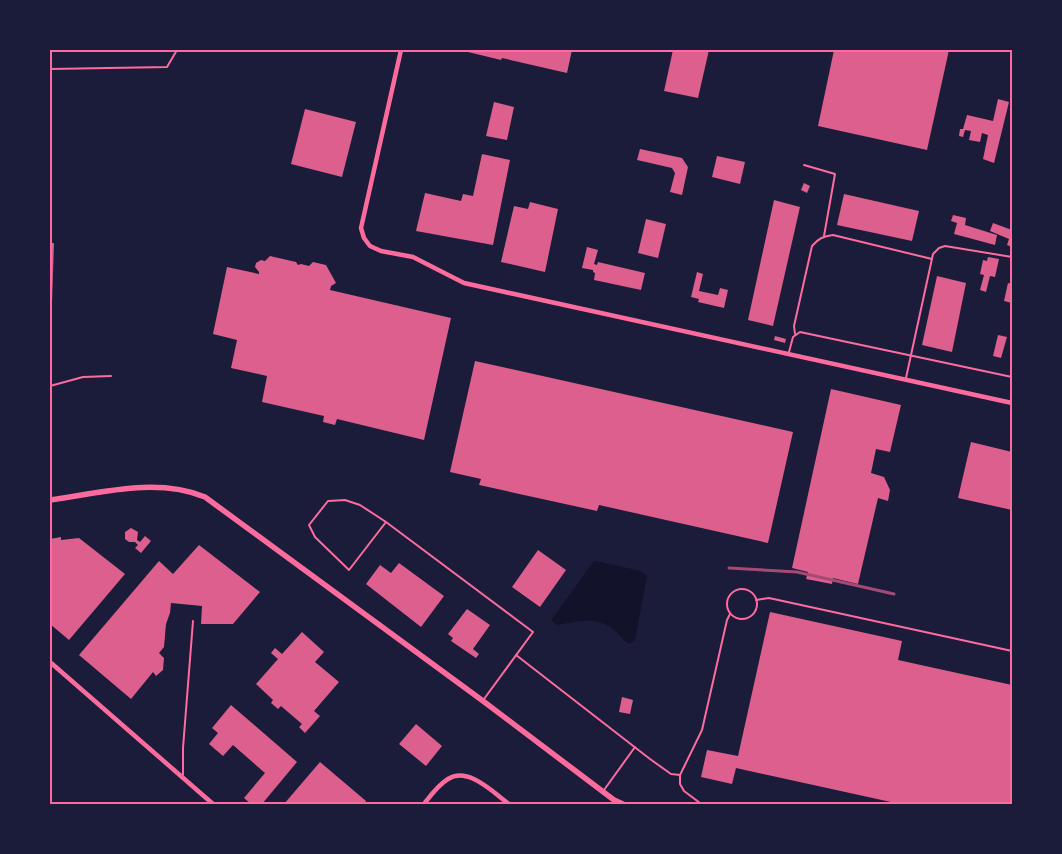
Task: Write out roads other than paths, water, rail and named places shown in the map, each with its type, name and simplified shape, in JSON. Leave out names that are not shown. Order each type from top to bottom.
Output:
[{"type":"street","points":[[401,50],[362,228],[364,238],[370,246],[381,251],[414,257],[464,283],[1012,403]]},
{"type":"street","points":[[50,500],[142,487],[176,489],[205,497],[483,701],[614,800],[622,804]]},
{"type":"street","points":[[50,662],[214,804]]},
{"type":"street","points":[[424,804],[444,782],[458,775],[474,779],[509,804]]},
{"type":"lane","points":[[50,69],[167,67],[177,50]]},
{"type":"lane","points":[[804,165],[835,174],[824,236]]},
{"type":"lane","points":[[788,354],[795,334],[794,326],[812,246],[816,240],[824,236],[833,235],[932,259]]},
{"type":"lane","points":[[905,380],[933,254],[939,248],[945,246],[1012,257]]},
{"type":"lane","points":[[795,334],[800,332],[1012,378]]},
{"type":"lane","points":[[50,386],[83,377],[111,376]]},
{"type":"lane","points":[[386,522],[349,570],[315,537],[309,526],[328,500],[345,500],[360,505],[386,522],[532,632],[483,701]]},
{"type":"lane","points":[[736,591],[750,592],[756,600],[756,609],[750,616],[742,619],[730,614],[728,610],[727,602],[729,597],[736,591]]},
{"type":"lane","points":[[756,600],[769,598],[1012,651]]},
{"type":"lane","points":[[707,804],[700,802],[684,790],[680,784],[680,775],[702,730],[727,620],[730,614]]},
{"type":"lane","points":[[183,778],[183,748],[193,621]]},
{"type":"lane","points":[[516,655],[671,774],[680,775]]},
{"type":"lane","points":[[602,791],[635,747]]},
{"type":"railway","points":[[729,568],[797,572],[894,594]]}]
